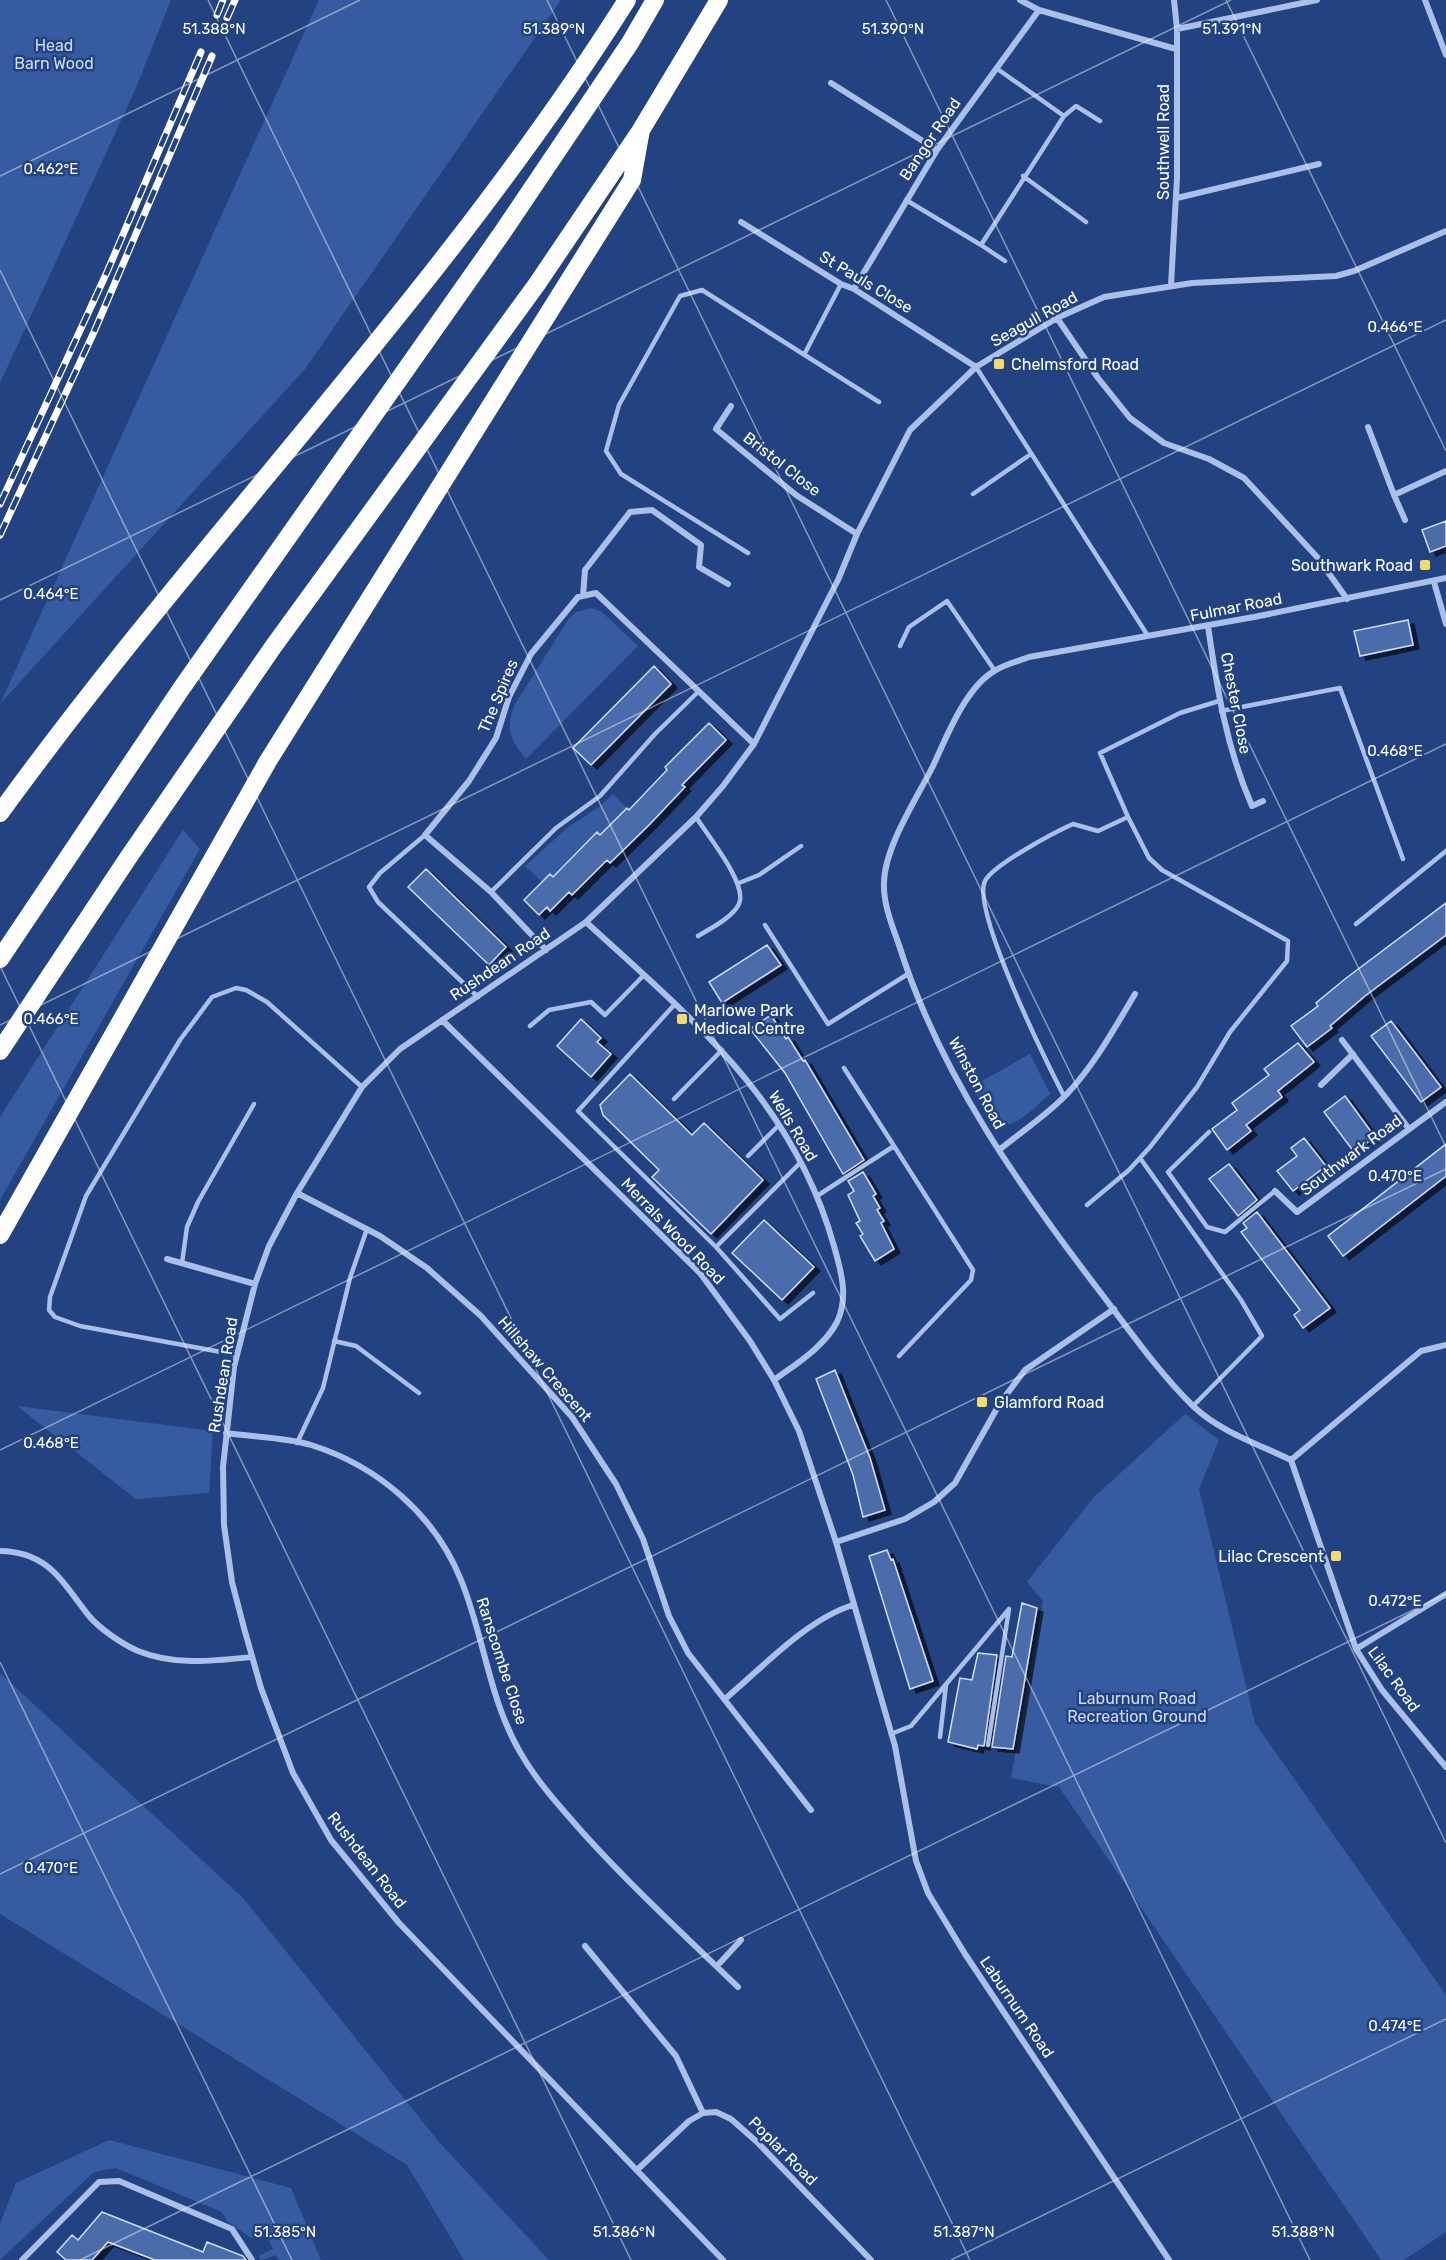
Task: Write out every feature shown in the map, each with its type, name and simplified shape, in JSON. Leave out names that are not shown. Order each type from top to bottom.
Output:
[{"type":"highway","points":[[0,813],[81,706],[475,218],[561,103],[627,0]]},
{"type":"highway","points":[[0,959],[181,690],[502,233],[630,43],[655,0]]},
{"type":"highway","points":[[0,1051],[128,858],[267,656],[537,284],[641,130],[719,0]]},
{"type":"highway","points":[[0,1235],[268,761],[632,180],[641,130]]},
{"type":"street","points":[[1020,0],[1039,10],[1176,49]]},
{"type":"street","name":"Southwell Road","points":[[1171,285],[1177,198],[1177,29],[1174,0]]},
{"type":"street","points":[[1177,29],[1317,0]]},
{"type":"street","points":[[1425,0],[1446,55]]},
{"type":"street","name":"Bangor Road","points":[[854,289],[905,199],[936,150],[1039,10]]},
{"type":"street","points":[[831,83],[936,150]]},
{"type":"street","points":[[1177,198],[1319,164]]},
{"type":"street","name":"St Pauls Close","points":[[741,222],[841,284],[854,289],[976,367]]},
{"type":"street","name":"Seagull Road","points":[[812,632],[838,580],[857,534],[910,430],[976,367],[1057,318],[1104,297],[1171,285],[1336,276],[1354,272],[1446,231]]},
{"type":"street","points":[[1057,318],[1098,378],[1130,418],[1164,443],[1209,459],[1244,478],[1318,558],[1347,599]]},
{"type":"street","name":"Bristol Close","points":[[731,406],[716,429],[796,495],[857,534]]},
{"type":"street","points":[[1368,427],[1405,520]]},
{"type":"street","points":[[1394,495],[1446,471]]},
{"type":"street","points":[[728,584],[699,567],[701,545],[652,510],[630,512],[585,570],[583,596],[596,593],[754,744]]},
{"type":"street","name":"Fulmar Road","points":[[1029,657],[1208,626],[1446,578]]},
{"type":"street","points":[[1434,582],[1446,624]]},
{"type":"street","name":"The Spires","points":[[425,835],[469,782],[496,738],[509,697],[531,654],[578,597],[583,596]]},
{"type":"street","name":"Chester Close","points":[[1208,626],[1219,701],[1237,771],[1252,806],[1263,801]]},
{"type":"street","name":"Rushdean Road","points":[[723,2260],[399,1923],[331,1839],[293,1773],[252,1657],[232,1582],[224,1525],[226,1433],[237,1355],[255,1284],[269,1246],[297,1193],[362,1087],[400,1049],[586,922],[696,817],[754,744],[812,632]]},
{"type":"street","name":"Winston Road","points":[[1029,657],[994,670],[965,703],[891,853],[884,880],[886,902],[908,974],[966,1097],[1046,1221],[1114,1310],[1193,1406],[1216,1425],[1291,1460]]},
{"type":"street","points":[[425,835],[491,892],[546,950]]},
{"type":"street","name":"Wells Road","points":[[586,922],[722,1050],[762,1099],[779,1125],[817,1196],[843,1278],[844,1299],[837,1321],[825,1338],[808,1355],[774,1380]]},
{"type":"street","points":[[999,1150],[1064,1096],[1097,1057],[1135,994]]},
{"type":"street","name":"Merrals Wood Road","points":[[441,1020],[700,1273],[723,1302],[774,1380],[799,1431],[836,1542],[895,1746]]},
{"type":"street","points":[[1342,1040],[1409,1129]]},
{"type":"street","points":[[1321,1085],[1353,1054]]},
{"type":"street","name":"Southwark Road","points":[[1275,1191],[1297,1212],[1446,1102]]},
{"type":"street","name":"Hillshaw Crescent","points":[[297,1193],[367,1229],[427,1268],[481,1317],[572,1417],[616,1484],[643,1539],[669,1616],[688,1653],[811,1810]]},
{"type":"street","points":[[167,1259],[255,1284]]},
{"type":"street","points":[[836,1542],[905,1519],[934,1502],[955,1482],[1000,1403],[1026,1370],[1114,1310]]},
{"type":"street","points":[[1291,1460],[1421,1351],[1446,1345]]},
{"type":"street","name":"Ranscombe Close","points":[[226,1433],[309,1444],[349,1459],[385,1481],[416,1510],[442,1543],[461,1580],[504,1719],[520,1752],[544,1788],[624,1878],[738,1987]]},
{"type":"street","name":"Lilac Road","points":[[1291,1460],[1356,1649],[1382,1690],[1446,1767]]},
{"type":"street","points":[[0,1551],[34,1557],[48,1565],[90,1617],[137,1651],[182,1662],[252,1657]]},
{"type":"street","points":[[1356,1649],[1446,1594]]},
{"type":"street","points":[[724,1699],[808,1629],[834,1611],[853,1605]]},
{"type":"street","name":"Laburnum Road","points":[[895,1746],[916,1862],[928,1893],[965,1954],[1169,2260]]},
{"type":"street","points":[[717,1966],[741,1940]]},
{"type":"street","points":[[585,1946],[676,2056],[703,2113],[689,2121],[637,2170]]},
{"type":"street","name":"Poplar Road","points":[[703,2113],[716,2112],[731,2119],[872,2260]]},
{"type":"street","points":[[22,2260],[99,2182],[119,2181],[232,2229],[252,2260]]},
{"type":"lane","points":[[996,68],[1064,116]]},
{"type":"lane","points":[[981,245],[1023,176],[1064,116],[1076,106],[1100,121]]},
{"type":"lane","points":[[1023,176],[1086,222]]},
{"type":"lane","points":[[905,199],[1005,261]]},
{"type":"lane","points":[[805,353],[841,284]]},
{"type":"lane","points":[[748,552],[621,474],[606,451],[619,405],[680,296],[702,290],[805,353],[879,402]]},
{"type":"lane","points":[[976,367],[1148,636]]},
{"type":"lane","points":[[973,494],[1031,454]]},
{"type":"lane","points":[[900,646],[909,627],[947,601],[994,670]]},
{"type":"lane","points":[[1221,711],[1340,688],[1403,859]]},
{"type":"lane","points":[[491,892],[556,828],[600,796],[655,734],[699,691]]},
{"type":"lane","points":[[1087,1205],[1140,1158],[1197,1087],[1230,1032],[1287,961],[1288,941],[1162,870],[1149,858],[1100,753],[1180,713],[1219,701]]},
{"type":"lane","points":[[696,817],[739,883],[740,903],[732,913],[698,936]]},
{"type":"lane","points":[[1064,1096],[1044,1060],[990,929],[982,889],[986,878],[1050,835],[1072,824],[1098,831],[1128,817]]},
{"type":"lane","points":[[425,835],[380,873],[369,887],[378,902],[478,996]]},
{"type":"lane","points":[[739,883],[759,875],[801,846]]},
{"type":"lane","points":[[1356,924],[1446,851]]},
{"type":"lane","points":[[765,925],[828,1024],[908,974]]},
{"type":"lane","points":[[530,1026],[549,1010],[591,1002],[606,1015],[644,975]]},
{"type":"lane","points":[[237,1355],[80,1326],[55,1317],[49,1310],[50,1297],[86,1196],[180,1040],[212,997],[224,991],[236,988],[246,990],[267,1002],[362,1087]]},
{"type":"lane","points":[[675,1004],[578,1111],[716,1247],[780,1319],[813,1293]]},
{"type":"lane","points":[[674,1099],[722,1050]]},
{"type":"lane","points":[[844,1068],[973,1270],[971,1280],[899,1356]]},
{"type":"lane","points":[[182,1263],[187,1227],[198,1202],[254,1104]]},
{"type":"lane","points":[[748,1156],[779,1125]]},
{"type":"lane","points":[[1209,1132],[1168,1172],[1207,1227],[1226,1232],[1275,1191]]},
{"type":"lane","points":[[817,1196],[894,1146]]},
{"type":"lane","points":[[1140,1158],[1241,1300],[1262,1336],[1193,1406]]},
{"type":"lane","points":[[716,1247],[800,1163]]},
{"type":"lane","points":[[297,1443],[323,1388],[350,1278],[367,1229]]},
{"type":"lane","points":[[334,1341],[356,1346],[419,1393]]},
{"type":"lane","points":[[891,1734],[911,1726],[1009,1610],[988,1745]]},
{"type":"lane","points":[[940,1737],[946,1685]]},
{"type":"green space","name":"Head Barn Wood","points":[[0,0],[171,0],[136,88],[0,383]]},
{"type":"green space","points":[[319,0],[561,0],[305,369],[0,704]]},
{"type":"green space","points":[[592,608],[602,612],[638,646],[526,759],[516,746],[511,733],[510,720],[515,704],[568,620],[576,612]]},
{"type":"green space","points":[[613,794],[627,808],[600,835],[597,832],[553,877],[550,874],[542,882],[525,866],[567,828],[599,807]]},
{"type":"green space","points":[[183,830],[200,849],[0,1200],[0,1117]]},
{"type":"green space","points":[[1030,1054],[1050,1094],[1018,1120],[1011,1124],[995,1126],[986,1115],[973,1086]]},
{"type":"green space","points":[[17,1406],[213,1431],[209,1493],[136,1499]]},
{"type":"green space","name":"Laburnum Road Recreation Ground","points":[[1185,1414],[1219,1440],[1199,1489],[1255,1723],[1446,1995],[1446,2232],[1404,2260],[1381,2260],[1059,1787],[1011,1778],[1043,1601],[1027,1582],[1093,1498]]},
{"type":"green space","points":[[0,1673],[244,1899],[439,2142],[549,2260],[464,2260],[407,2165],[0,1914]]},
{"type":"green space","points":[[109,2140],[291,2188],[321,2260],[279,2260],[276,2255],[261,2260],[259,2256],[273,2249],[264,2231],[251,2238],[227,2221],[222,2212],[116,2168],[94,2172],[0,2260],[0,2224],[16,2183]]},
{"type":"building","points":[[1446,521],[1446,546],[1430,552],[1422,530]]},
{"type":"building","points":[[1408,620],[1413,645],[1360,656],[1354,631]]},
{"type":"building","points":[[654,666],[671,684],[591,765],[573,748]]},
{"type":"building","points":[[709,723],[726,740],[682,785],[685,787],[610,863],[607,860],[572,895],[569,892],[550,911],[547,907],[539,915],[524,900],[550,874],[553,877],[597,832],[600,835],[627,808],[629,810],[667,770],[665,767]]},
{"type":"building","points":[[426,869],[506,947],[489,965],[408,887]]},
{"type":"building","points":[[1446,903],[1446,935],[1365,996],[1330,1026],[1332,1028],[1307,1047],[1291,1026],[1318,1006],[1316,1003],[1345,979]]},
{"type":"building","points":[[767,945],[781,965],[722,1003],[709,982]]},
{"type":"building","points":[[771,1015],[786,1039],[788,1037],[803,1061],[805,1060],[864,1160],[843,1174],[785,1073],[750,1029]]},
{"type":"building","points":[[581,1019],[601,1038],[597,1042],[611,1054],[591,1077],[557,1046]]},
{"type":"building","points":[[1391,1021],[1441,1087],[1421,1102],[1371,1036]]},
{"type":"building","points":[[1298,1043],[1314,1062],[1278,1091],[1282,1097],[1246,1125],[1251,1131],[1227,1150],[1212,1129],[1237,1110],[1232,1103],[1269,1075],[1264,1069]]},
{"type":"building","points":[[630,1074],[692,1135],[704,1123],[763,1180],[711,1234],[652,1177],[659,1170],[603,1115],[600,1105]]},
{"type":"building","points":[[1345,1096],[1375,1137],[1354,1152],[1324,1112]]},
{"type":"building","points":[[1304,1138],[1326,1166],[1293,1191],[1277,1171],[1297,1156],[1291,1148]]},
{"type":"building","points":[[1446,1144],[1446,1176],[1343,1256],[1328,1236]]},
{"type":"building","points":[[1229,1164],[1257,1200],[1238,1216],[1209,1179]]},
{"type":"building","points":[[863,1172],[876,1194],[873,1196],[880,1208],[877,1210],[884,1221],[881,1223],[894,1249],[875,1261],[860,1236],[863,1234],[856,1223],[860,1221],[848,1195],[854,1191],[848,1181]]},
{"type":"building","points":[[1257,1212],[1330,1308],[1303,1328],[1294,1315],[1300,1310],[1241,1232],[1247,1228],[1243,1223]]},
{"type":"building","points":[[764,1220],[814,1267],[782,1300],[732,1253]]},
{"type":"building","points":[[835,1370],[870,1458],[885,1510],[863,1517],[853,1475],[816,1379]]},
{"type":"building","points":[[887,1550],[891,1560],[893,1559],[933,1681],[910,1689],[869,1556]]},
{"type":"building","points":[[1022,1603],[1037,1608],[1013,1749],[992,1747],[1006,1656],[1012,1657]]},
{"type":"building","points":[[978,1653],[997,1655],[984,1746],[978,1745],[977,1749],[948,1742],[960,1678],[972,1680]]},
{"type":"building","points":[[102,2212],[203,2252],[207,2242],[243,2256],[246,2260],[155,2260],[108,2242],[92,2260],[66,2260],[57,2252],[72,2235],[78,2240]]},
{"type":"railway","points":[[217,15],[223,0]]},
{"type":"railway","points":[[227,18],[235,0]]},
{"type":"railway","points":[[0,504],[107,272],[201,52]]},
{"type":"railway","points":[[0,535],[94,332],[212,56]]},
{"type":"place","name":"Chelmsford Road","points":[[999,364]]},
{"type":"place","name":"Southwark Road","points":[[1425,565]]},
{"type":"place","name":"Marlowe Park Medical Centre","points":[[682,1019]]},
{"type":"place","name":"Glamford Road","points":[[982,1402]]},
{"type":"place","name":"Lilac Crescent","points":[[1336,1556]]}]
